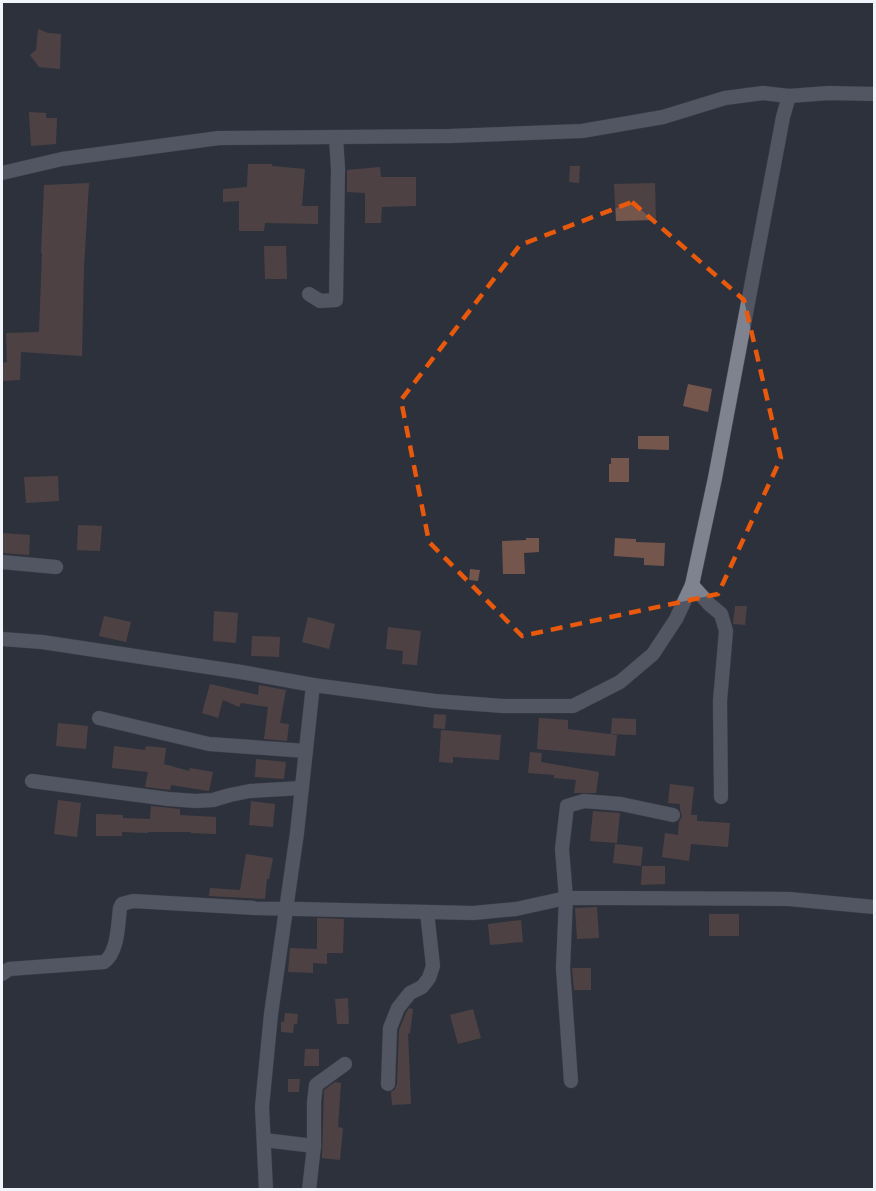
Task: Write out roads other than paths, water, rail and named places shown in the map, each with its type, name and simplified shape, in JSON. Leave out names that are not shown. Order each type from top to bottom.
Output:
[{"type":"street","points":[[2,173],[62,159],[219,138],[450,136],[582,131],[663,117],[725,98],[763,93],[789,96],[829,93],[874,94]]},
{"type":"street","points":[[2,639],[42,642],[435,701],[503,706],[573,706],[620,682],[653,654],[676,619],[692,585],[789,96]]},
{"type":"street","points":[[309,294],[320,301],[336,300],[338,216],[336,138]]},
{"type":"street","points":[[2,562],[56,567]]},
{"type":"street","points":[[692,585],[709,604],[722,614],[726,631],[720,701],[721,797]]},
{"type":"street","points":[[266,1190],[262,1107],[271,1014],[287,908],[313,684]]},
{"type":"street","points":[[99,718],[209,744],[306,751]]},
{"type":"street","points":[[32,781],[196,801],[213,800],[250,791],[302,788]]},
{"type":"street","points":[[571,1081],[563,968],[566,898],[562,849],[567,806],[584,801],[621,804],[673,815]]},
{"type":"street","points":[[2,974],[9,969],[104,962],[110,958],[113,951],[120,908],[126,902],[473,913],[516,909],[566,898],[789,899],[874,907]]},
{"type":"street","points":[[388,1084],[390,1028],[398,1008],[410,993],[422,987],[429,978],[433,966],[427,912]]},
{"type":"street","points":[[309,1190],[314,1146],[316,1085],[345,1064]]},
{"type":"street","points":[[264,1140],[314,1146]]}]
